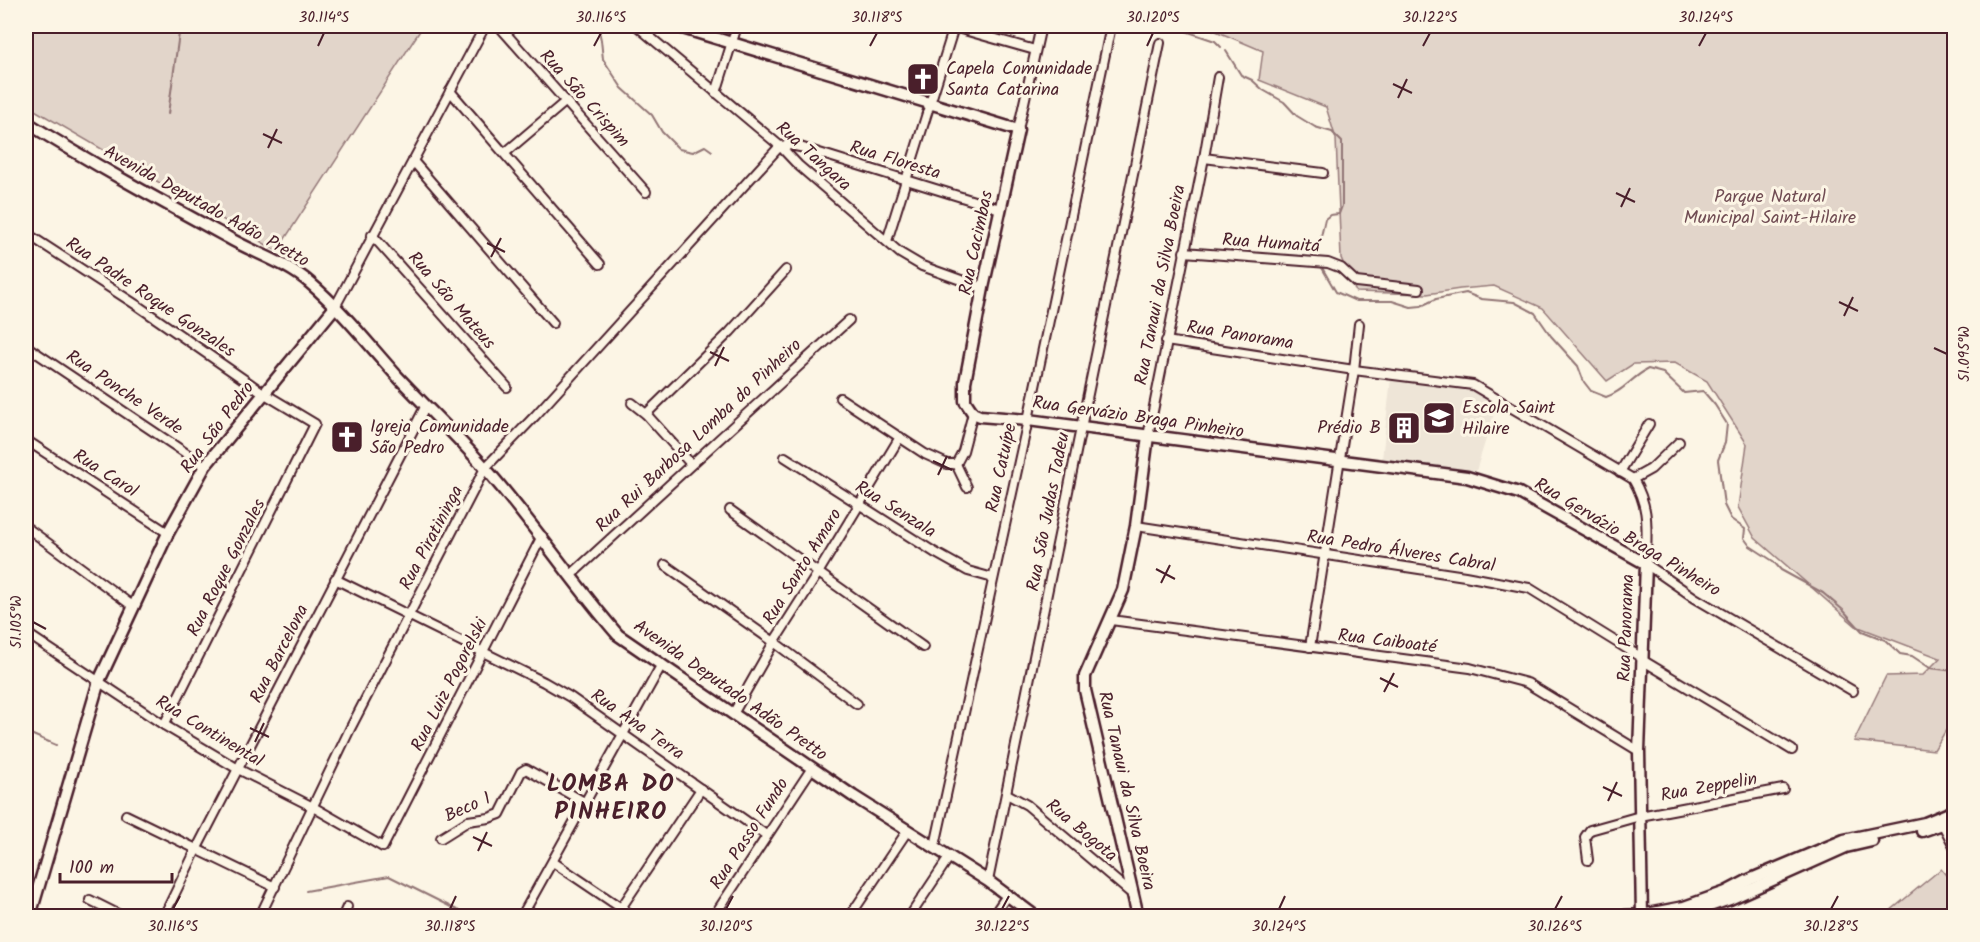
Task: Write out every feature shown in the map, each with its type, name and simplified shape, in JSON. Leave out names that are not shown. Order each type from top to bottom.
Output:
[{"type":"street","name":"Rua São Pedro","points":[[30,916],[99,681],[168,533],[205,466],[335,307],[485,26]]},
{"type":"street","name":"Rua São Crispim","points":[[499,26],[646,192]]},
{"type":"street","name":"Rua Tangara","points":[[637,26],[780,146],[798,165],[900,253],[922,266],[984,288]]},
{"type":"street","points":[[676,26],[1018,130]]},
{"type":"street","points":[[716,93],[737,26]]},
{"type":"street","points":[[887,241],[951,26],[1035,50]]},
{"type":"street","name":"Rua Cacimbas","points":[[956,464],[963,451],[973,413],[966,401],[966,382],[1000,209],[1041,26]]},
{"type":"street","name":"Rua Catuípe","points":[[935,846],[1111,26]]},
{"type":"street","name":"Rua São Judas Tadeu","points":[[988,880],[1160,43]]},
{"type":"street","name":"Rua Tanaui da Silva Boeira","points":[[1138,916],[1085,690],[1085,676],[1123,590],[1136,526],[1148,436],[1204,158],[1218,76]]},
{"type":"street","points":[[450,91],[600,264]]},
{"type":"street","points":[[505,153],[565,102]]},
{"type":"street","name":"Avenida Deputado Adão Pretto","points":[[26,122],[118,177],[230,239],[294,271],[311,284],[485,468],[542,536],[590,602],[618,635],[853,796],[988,880],[1035,916]]},
{"type":"street","name":"Rua Floresta","points":[[780,146],[800,147],[1000,209]]},
{"type":"street","name":"Rua Piratininga","points":[[260,916],[409,614],[485,468],[780,146]]},
{"type":"street","points":[[1204,158],[1323,173]]},
{"type":"street","points":[[413,161],[553,322]]},
{"type":"street","name":"Rua Padre Roque Gonzales","points":[[29,234],[265,394],[315,424]]},
{"type":"street","name":"Rua São Mateus","points":[[372,235],[507,387]]},
{"type":"street","name":"Rua Humaitá","points":[[1184,252],[1328,263],[1341,268],[1356,282],[1419,289]]},
{"type":"street","points":[[646,414],[730,332],[786,270]]},
{"type":"street","name":"Rua Rui Barbosa Lomba do Pinheiro","points":[[571,575],[849,320]]},
{"type":"street","points":[[1310,647],[1326,555],[1359,324]]},
{"type":"street","name":"Rua Panorama","points":[[1166,341],[1354,370],[1473,385],[1633,480],[1641,494],[1646,511],[1640,751],[1642,916]]},
{"type":"street","name":"Rua Ponche Verde","points":[[26,346],[205,466]]},
{"type":"street","points":[[840,398],[926,454],[947,464],[956,464],[968,487]]},
{"type":"street","points":[[632,403],[646,414],[691,464]]},
{"type":"street","name":"Rua Barcelona","points":[[164,916],[425,407]]},
{"type":"street","name":"Rua Gervázio Braga Pinheiro","points":[[973,413],[980,416],[1028,420],[1467,477],[1519,493],[1646,564],[1695,598],[1853,691]]},
{"type":"street","name":"Rua Roque Gonzales","points":[[164,725],[315,424]]},
{"type":"street","points":[[1620,472],[1648,424]]},
{"type":"street","name":"Rua Santo Amaro","points":[[733,714],[774,642],[900,437]]},
{"type":"street","name":"Rua Carol","points":[[26,440],[168,533]]},
{"type":"street","points":[[1633,480],[1651,469],[1679,442]]},
{"type":"street","name":"Rua Senzala","points":[[785,457],[934,552],[968,571],[993,578]]},
{"type":"street","points":[[730,510],[923,647]]},
{"type":"street","name":"Rua Pedro Álveres Cabral","points":[[1136,526],[1465,576],[1529,588],[1792,750]]},
{"type":"street","points":[[26,527],[134,607]]},
{"type":"street","name":"Rua Luiz Pogorelski","points":[[383,847],[542,536]]},
{"type":"street","points":[[665,565],[857,704]]},
{"type":"street","name":"Rua Ana Terra","points":[[335,579],[544,682],[624,733],[766,835]]},
{"type":"street","name":"Rua Caiboaté","points":[[1111,620],[1470,668],[1527,683],[1640,751]]},
{"type":"street","name":"Rua Continental","points":[[26,633],[164,725],[238,770],[313,807],[383,847]]},
{"type":"street","points":[[523,914],[662,664]]},
{"type":"street","name":"Rua Passo Fundo","points":[[714,916],[812,768]]},
{"type":"street","name":"Beco 1","points":[[441,838],[468,821],[500,814],[521,772],[526,769],[584,802]]},
{"type":"street","points":[[621,908],[701,789]]},
{"type":"street","name":"Rua Zeppelin","points":[[1588,860],[1585,837],[1590,830],[1640,816],[1783,789]]},
{"type":"street","name":"Rua Bogota","points":[[1007,794],[1027,805],[1133,895]]},
{"type":"street","points":[[1625,916],[1642,916],[1684,907],[1726,892],[1844,840],[1925,823],[1954,811]]},
{"type":"street","points":[[126,815],[275,887]]},
{"type":"street","points":[[1680,916],[1730,898],[1846,847],[1944,825],[1954,820]]},
{"type":"street","points":[[1944,825],[1954,846]]},
{"type":"street","points":[[850,916],[908,830]]},
{"type":"street","points":[[910,916],[950,856]]},
{"type":"street","points":[[553,862],[633,916]]},
{"type":"street","points":[[993,916],[1008,894]]},
{"type":"street","points":[[90,900],[122,916]]},
{"type":"street","points":[[343,916],[347,907]]},
{"type":"shaded area","name":"Escola Saint Hilaire","points":[[1391,378],[1472,388],[1497,404],[1476,471],[1382,459]]},
{"type":"green space","points":[[26,26],[423,26],[277,251],[26,105]]},
{"type":"green space","name":"Parque Natural Municipal Saint-Hilaire","points":[[1204,26],[1954,26],[1954,717],[1934,750],[1854,741],[1886,676],[1923,675],[1940,658],[1856,626],[1755,538],[1738,507],[1747,444],[1707,381],[1675,363],[1633,364],[1607,381],[1543,308],[1494,286],[1427,294],[1356,292],[1341,258],[1336,139],[1326,107],[1259,80],[1263,51]]},
{"type":"green space","points":[[1941,869],[1954,885],[1954,916],[1884,916]]},
{"type":"waterway","points":[[168,114],[180,26]]},
{"type":"waterway","points":[[598,26],[603,59],[622,88],[652,115],[662,132],[679,149],[693,152],[705,146],[712,151]]},
{"type":"waterway","points":[[1171,26],[1215,41],[1221,47]]},
{"type":"waterway","points":[[1226,51],[1241,75],[1284,102],[1297,116],[1315,127],[1332,132],[1342,142],[1342,206],[1339,214],[1330,215],[1325,219],[1318,250]]},
{"type":"waterway","points":[[1321,266],[1336,292],[1356,301],[1392,301],[1411,307],[1466,293],[1481,299],[1514,302],[1535,313],[1551,336],[1578,366],[1584,382],[1591,391],[1606,397],[1617,392],[1648,369],[1663,373],[1684,393],[1703,391],[1727,424],[1725,443],[1718,460],[1724,505],[1731,519],[1745,529],[1744,538],[1750,546],[1773,561],[1781,570],[1823,593],[1862,631],[1885,640],[1900,654],[1912,656],[1930,668],[1954,671]]},
{"type":"waterway","points":[[26,732],[56,745]]},
{"type":"waterway","points":[[306,891],[389,876],[469,916]]},
{"type":"place","name":"Capela Comunidade Santa Catarina","points":[[923,79]]},
{"type":"place","name":"Escola Saint Hilaire","points":[[1439,418]]},
{"type":"place","name":"Prédio B","points":[[1404,428]]},
{"type":"place","name":"Igreja Comunidade São Pedro","points":[[347,437]]},
{"type":"district","name":"LOMBA DO PINHEIRO","points":[[611,798]]}]
